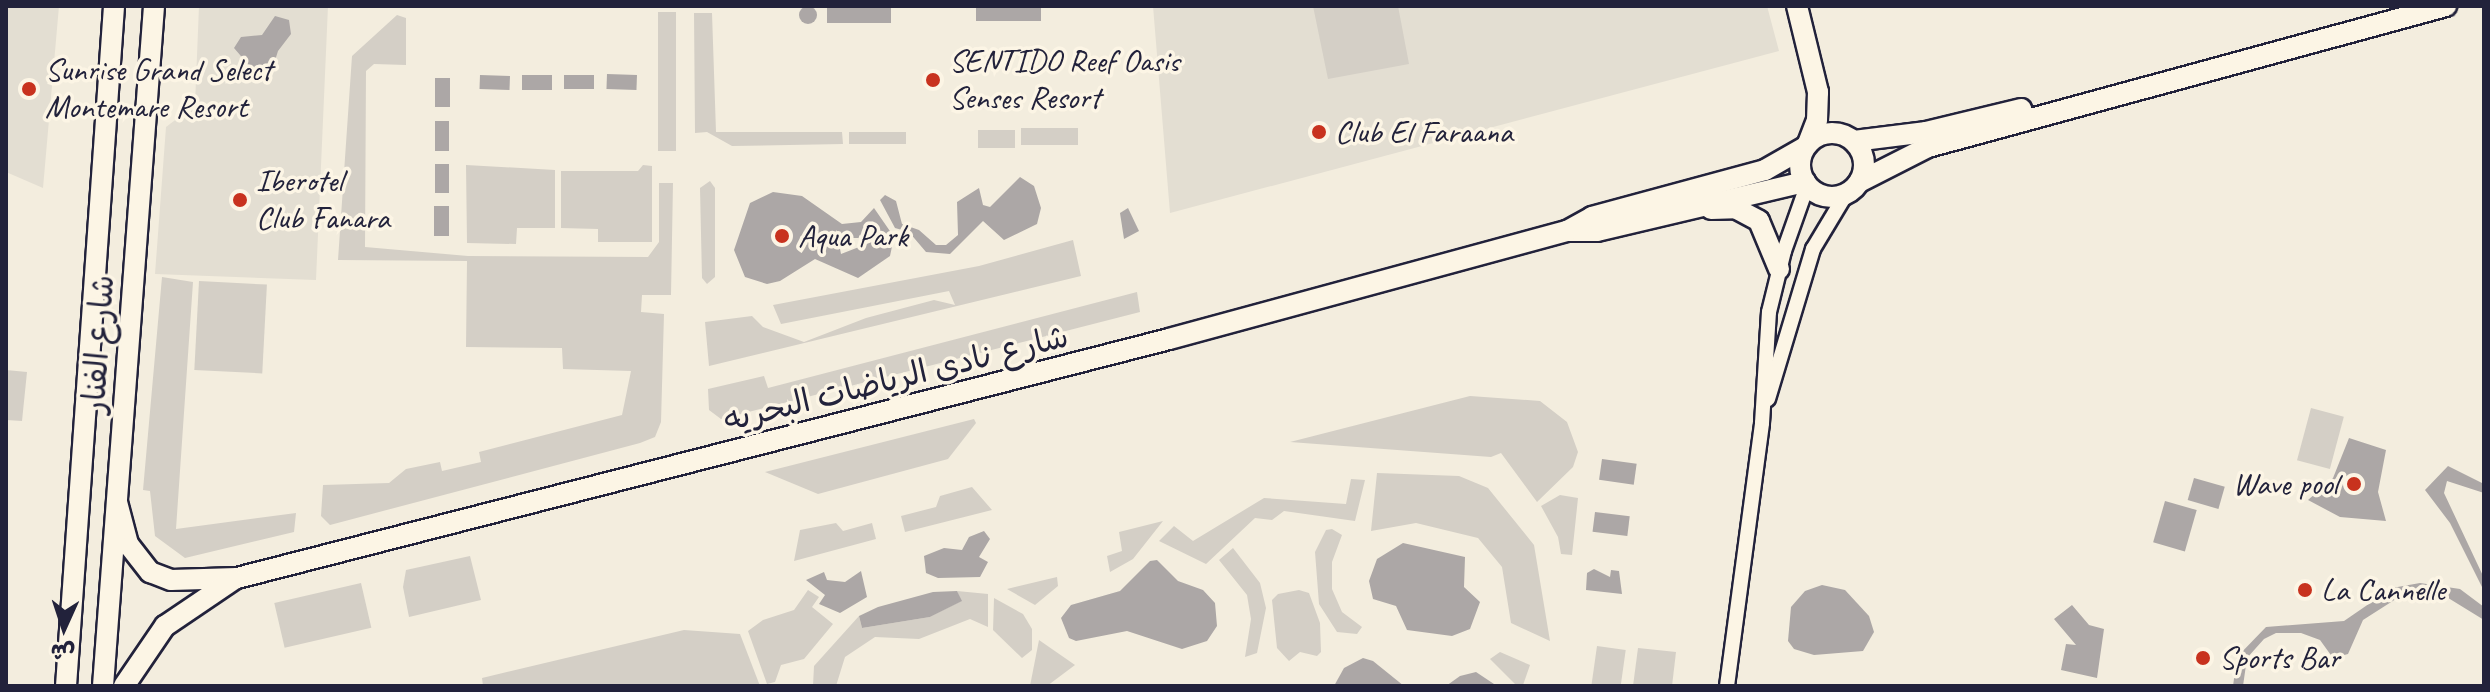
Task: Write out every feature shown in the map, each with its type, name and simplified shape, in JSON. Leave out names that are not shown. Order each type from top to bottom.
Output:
[{"type":"main road","name":"شارع الفنار","points":[[66,686],[114,6]]},
{"type":"main road","name":"شارع الفنار","points":[[103,686],[154,6]]},
{"type":"main road","points":[[1797,6],[1818,92],[1817,120],[1800,165],[1806,184],[1821,195],[1853,188],[1928,147],[2131,88],[2446,6]]},
{"type":"main road","points":[[1807,145],[1830,133],[1850,138],[1926,132],[2131,88]]},
{"type":"main road","points":[[1818,92],[1850,138],[1864,165],[1853,188]]},
{"type":"main road","name":"شارع نادى الرياضات البحريه","points":[[117,502],[128,544],[150,572],[171,580],[237,578],[1169,339],[1567,231],[1592,217],[1765,170],[1807,145]]},
{"type":"main road","name":"شارع نادى الرياضات البحريه","points":[[1567,231],[1597,231],[1806,184]]},
{"type":"main road","points":[[1671,213],[1726,208],[1749,213],[1766,233],[1779,269]]},
{"type":"main road","name":"شارع نادى الرياضات البحريه","points":[[124,686],[165,626],[237,578]]},
{"type":"street","points":[[1727,686],[1762,423],[1764,344],[1779,269],[1806,184]]},
{"type":"street","points":[[1762,423],[1813,249],[1853,188]]},
{"type":"shaded area","name":"Sunrise Grand Select Montemare Resort","points":[[6,6],[59,6],[43,188],[6,172]]},
{"type":"shaded area","name":"Iberotel Club Fanara","points":[[199,6],[328,6],[316,280],[155,274],[166,127],[195,105]]},
{"type":"shaded area","points":[[808,6],[817,15],[808,24],[799,15]]},
{"type":"shaded area","points":[[827,6],[891,6],[891,23],[827,23]]},
{"type":"shaded area","points":[[976,6],[1041,6],[1041,21],[976,21]]},
{"type":"shaded area","name":"Club El Faraana","points":[[1153,6],[1767,6],[1779,51],[1170,213]]},
{"type":"shaded area","points":[[1313,6],[1398,6],[1409,64],[1328,79]]},
{"type":"shaded area","points":[[658,12],[676,12],[676,151],[658,151]]},
{"type":"shaded area","points":[[694,13],[712,13],[716,132],[842,132],[843,144],[732,146],[707,132],[695,133]]},
{"type":"shaded area","points":[[397,15],[406,18],[406,65],[374,64],[366,71],[365,247],[468,256],[648,257],[659,242],[659,183],[673,183],[671,295],[642,295],[641,312],[664,314],[661,422],[655,437],[640,443],[330,525],[321,516],[323,485],[389,483],[406,469],[440,462],[442,471],[481,462],[479,452],[622,415],[631,371],[563,369],[562,348],[466,347],[467,261],[338,260],[352,56]]},
{"type":"shaded area","points":[[275,16],[289,20],[291,34],[278,51],[272,70],[259,77],[234,48],[241,37],[262,35]]},
{"type":"shaded area","points":[[607,74],[637,75],[636,90],[606,89]]},
{"type":"shaded area","points":[[480,75],[510,76],[509,90],[480,89]]},
{"type":"shaded area","points":[[522,75],[552,75],[552,90],[522,90]]},
{"type":"shaded area","points":[[564,75],[594,75],[594,89],[564,89]]},
{"type":"shaded area","points":[[435,78],[450,78],[450,107],[435,107]]},
{"type":"shaded area","points":[[435,121],[449,121],[449,151],[435,151]]},
{"type":"shaded area","points":[[1021,128],[1078,128],[1078,145],[1021,145]]},
{"type":"shaded area","points":[[978,130],[1015,130],[1015,148],[978,148]]},
{"type":"shaded area","points":[[849,132],[906,132],[906,144],[849,144]]},
{"type":"shaded area","points":[[435,164],[449,164],[449,193],[435,193]]},
{"type":"shaded area","points":[[466,165],[555,170],[555,228],[517,228],[516,244],[467,243]]},
{"type":"shaded area","points":[[643,165],[652,166],[652,242],[598,242],[598,229],[561,228],[561,171],[638,171]]},
{"type":"shaded area","name":"Aqua Park","points":[[1020,177],[1034,186],[1041,208],[1037,224],[1004,240],[983,221],[950,254],[926,252],[909,232],[895,228],[880,200],[885,195],[896,201],[902,224],[919,230],[936,245],[946,245],[958,235],[957,202],[979,188],[983,205],[990,207]]},
{"type":"shaded area","points":[[710,181],[715,188],[715,277],[707,284],[702,278],[700,188]]},
{"type":"shaded area","name":"Aqua Park","points":[[773,192],[802,196],[842,224],[861,222],[874,208],[894,237],[890,256],[858,278],[815,259],[780,281],[767,284],[745,277],[734,250],[750,203]],"holes":[[[872,229],[880,233],[877,240],[841,254],[838,238],[858,238]]]},
{"type":"shaded area","points":[[434,206],[449,206],[449,236],[434,236]]},
{"type":"shaded area","points":[[1128,208],[1139,231],[1124,239],[1120,213]]},
{"type":"shaded area","points":[[1073,240],[1081,276],[709,366],[705,322],[752,316],[763,327],[804,342],[866,318],[934,300],[955,305],[949,291],[781,324],[773,305],[979,266]]},
{"type":"shaded area","points":[[162,277],[193,282],[176,529],[296,513],[294,532],[185,558],[155,536],[150,491],[143,490]]},
{"type":"shaded area","points":[[199,281],[267,285],[262,373],[194,370]]},
{"type":"shaded area","points":[[1137,292],[1140,312],[721,419],[709,410],[708,389],[764,376],[768,388]]},
{"type":"shaded area","points":[[6,370],[27,372],[22,421],[6,420]]},
{"type":"shaded area","points":[[1470,396],[1540,401],[1567,422],[1578,452],[1573,467],[1537,502],[1501,453],[1491,457],[1290,442]]},
{"type":"shaded area","points":[[2311,408],[2344,417],[2330,469],[2297,460]]},
{"type":"shaded area","points":[[974,419],[976,423],[948,459],[818,494],[765,472]]},
{"type":"shaded area","name":"Wave pool","points":[[2349,438],[2386,450],[2378,492],[2386,521],[2340,517],[2308,500],[2333,478]]},
{"type":"shaded area","points":[[1602,459],[1637,464],[1634,485],[1599,480]]},
{"type":"shaded area","points":[[2448,466],[2484,484],[2484,493],[2447,481],[2444,493],[2484,578],[2484,591],[2450,523],[2425,490]]},
{"type":"shaded area","points":[[1377,473],[1459,476],[1488,488],[1534,545],[1550,641],[1511,623],[1502,567],[1478,538],[1416,523],[1371,531]]},
{"type":"shaded area","points":[[2194,478],[2225,487],[2218,509],[2188,500]]},
{"type":"shaded area","points":[[1351,479],[1365,480],[1355,521],[1284,511],[1272,520],[1255,518],[1206,564],[1159,541],[1174,526],[1193,541],[1264,498],[1346,504]]},
{"type":"shaded area","points":[[972,487],[992,510],[905,532],[901,516],[936,507],[940,496]]},
{"type":"shaded area","points":[[1560,495],[1578,498],[1572,555],[1561,554],[1558,537],[1541,506]]},
{"type":"shaded area","points":[[2165,501],[2197,510],[2185,551],[2153,542]]},
{"type":"shaded area","points":[[1595,512],[1630,516],[1627,536],[1593,532]]},
{"type":"shaded area","points":[[1163,521],[1133,559],[1110,572],[1107,556],[1122,551],[1119,532]]},
{"type":"shaded area","points":[[836,523],[843,531],[872,523],[876,539],[794,561],[800,530]]},
{"type":"shaded area","points":[[1332,529],[1342,535],[1332,562],[1332,589],[1342,612],[1362,627],[1357,634],[1337,632],[1319,604],[1315,552],[1326,530]]},
{"type":"shaded area","points":[[984,531],[990,539],[979,557],[988,562],[980,577],[938,578],[926,573],[924,556],[944,548],[962,550],[969,537]]},
{"type":"shaded area","points":[[1403,543],[1465,557],[1464,587],[1480,602],[1470,629],[1452,636],[1407,630],[1396,606],[1373,599],[1369,581],[1377,559]]},
{"type":"shaded area","points":[[1233,548],[1260,583],[1266,608],[1257,653],[1245,657],[1251,619],[1247,595],[1219,560]]},
{"type":"shaded area","points":[[470,556],[481,600],[409,617],[403,587],[406,570]]},
{"type":"shaded area","points":[[1157,560],[1178,581],[1203,590],[1215,603],[1217,626],[1207,641],[1182,649],[1127,631],[1076,641],[1069,638],[1061,618],[1071,605],[1120,591],[1150,561]]},
{"type":"shaded area","points":[[1594,569],[1610,577],[1611,570],[1619,571],[1622,594],[1586,590],[1587,573]]},
{"type":"shaded area","points":[[861,571],[867,597],[840,613],[819,604],[825,595],[806,580],[824,572],[827,580],[845,582]]},
{"type":"shaded area","points":[[1057,577],[1058,586],[1035,605],[1007,589]]},
{"type":"shaded area","points":[[361,583],[371,628],[285,648],[274,603]]},
{"type":"shaded area","points":[[2420,583],[2460,589],[2484,607],[2484,620],[2445,596],[2399,597],[2363,620],[2348,654],[2333,658],[2320,640],[2301,633],[2276,633],[2264,639],[2247,658],[2243,686],[2233,686],[2237,657],[2266,627],[2344,621],[2392,588]]},
{"type":"shaded area","points":[[1822,585],[1845,590],[1869,616],[1874,632],[1863,651],[1814,655],[1794,649],[1788,641],[1791,607],[1805,591]]},
{"type":"shaded area","points":[[808,590],[819,597],[812,607],[833,624],[804,659],[781,665],[775,682],[767,684],[748,631],[763,620],[794,610]]},
{"type":"shaded area","points":[[1299,590],[1309,593],[1320,623],[1321,652],[1317,656],[1300,652],[1289,661],[1277,648],[1272,600],[1278,594]]},
{"type":"shaded area","points":[[957,591],[988,594],[988,627],[970,619],[919,639],[875,637],[845,657],[836,686],[813,686],[814,666],[859,616],[862,628],[930,617],[961,601]]},
{"type":"shaded area","points":[[957,591],[962,601],[930,617],[862,628],[859,616],[878,607],[933,592]]},
{"type":"shaded area","points":[[994,598],[1023,614],[1032,629],[1032,650],[1022,658],[993,630]]},
{"type":"shaded area","points":[[2072,605],[2089,625],[2104,629],[2097,678],[2061,670],[2066,644],[2076,645],[2054,619]]},
{"type":"shaded area","points":[[684,630],[740,634],[760,686],[483,686],[482,678]]},
{"type":"shaded area","points":[[1039,640],[1075,665],[1047,686],[1030,686]]},
{"type":"shaded area","points":[[1597,646],[1626,650],[1621,686],[1591,686]]},
{"type":"shaded area","points":[[1638,648],[1676,652],[1672,686],[1633,686]]},
{"type":"shaded area","points":[[1500,652],[1530,665],[1523,685],[1515,684],[1490,659]]},
{"type":"shaded area","points":[[1363,658],[1373,661],[1404,686],[1334,686],[1344,668]]},
{"type":"shaded area","points":[[1476,672],[1497,686],[1446,686],[1460,676]]},
{"type":"place","name":"SENTIDO Reef Oasis Senses Resort","points":[[933,80]]},
{"type":"place","name":"Sunrise Grand Select Montemare Resort","points":[[29,89]]},
{"type":"place","name":"Club El Faraana","points":[[1319,132]]},
{"type":"place","name":"Iberotel Club Fanara","points":[[240,200]]},
{"type":"place","name":"Aqua Park","points":[[782,236]]},
{"type":"place","name":"Wave pool","points":[[2354,484]]},
{"type":"place","name":"La Cannelle","points":[[2305,590]]},
{"type":"place","name":"Sports Bar","points":[[2203,658]]}]
